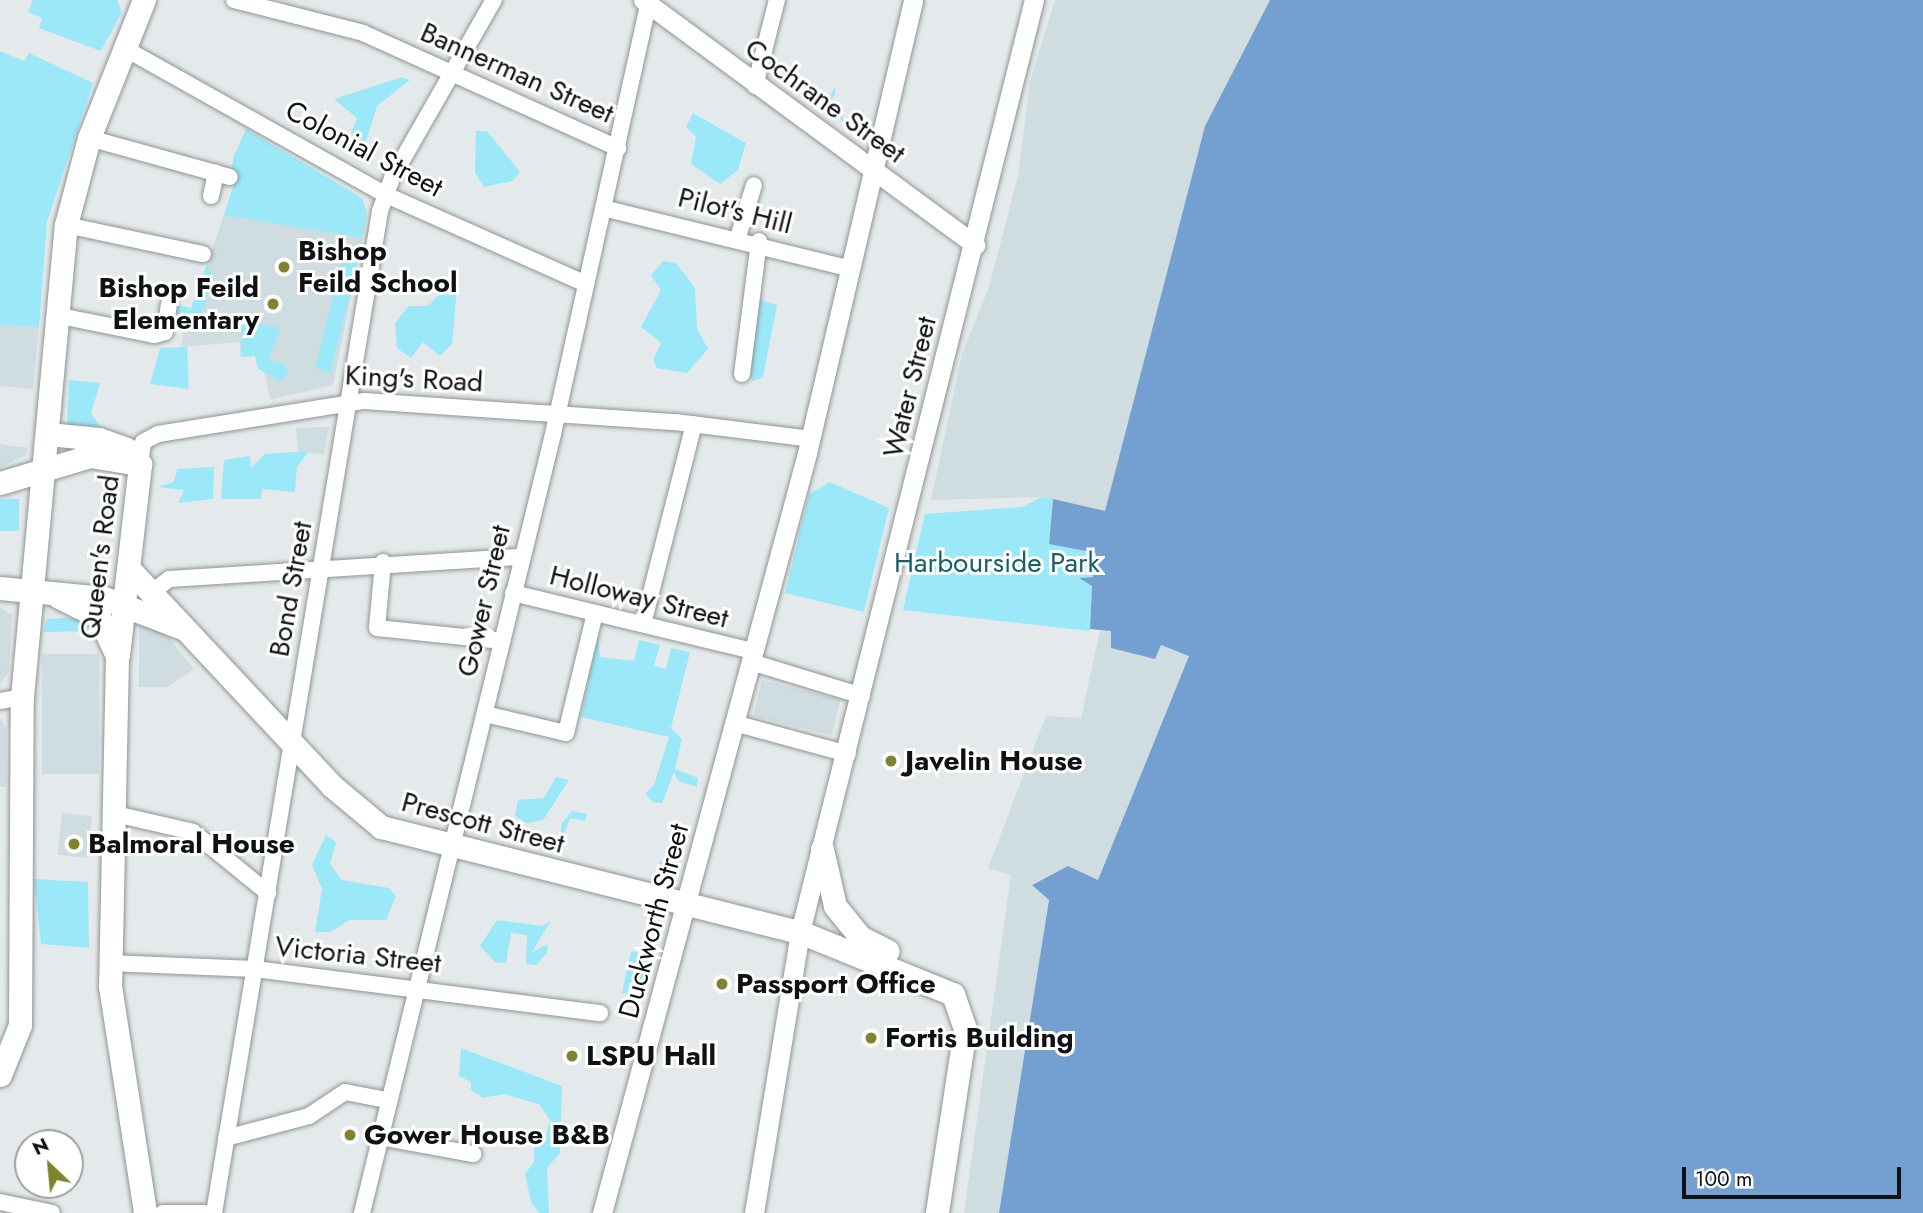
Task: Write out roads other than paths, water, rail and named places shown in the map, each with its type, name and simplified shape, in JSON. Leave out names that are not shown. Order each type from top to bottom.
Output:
[{"type":"main road","points":[[0,1075],[20,1025],[11,699],[29,595],[41,471],[48,434],[55,315],[66,225],[89,138],[144,0]]},
{"type":"main road","points":[[48,434],[115,443],[140,464]]},
{"type":"main road","points":[[0,483],[106,454],[140,464]]},
{"type":"main road","name":"Queen's Road","points":[[140,464],[131,571],[117,656],[109,963],[117,1066],[145,1213]]},
{"type":"main road","name":"Prescott Street","points":[[131,571],[155,590],[185,630],[366,818],[449,849],[688,902],[800,932],[912,974]]},
{"type":"main road","name":"Prescott Street","points":[[0,588],[29,595],[126,604],[185,630]]},
{"type":"main road","points":[[59,597],[99,617],[117,656]]},
{"type":"main road","points":[[822,849],[827,888],[841,915],[860,937],[899,955],[912,974],[953,994],[965,1018],[937,1213]]},
{"type":"street","name":"Bannerman Street","points":[[234,0],[288,18],[349,28],[618,148]]},
{"type":"street","name":"Bond Street","points":[[214,1213],[384,194],[494,0]]},
{"type":"street","points":[[755,86],[777,0]]},
{"type":"street","name":"Duckworth Street","points":[[602,1213],[811,439],[852,269],[871,168],[912,0]]},
{"type":"street","name":"Water Street","points":[[754,1213],[800,932],[848,754],[1034,0]]},
{"type":"street","name":"Cochrane Street","points":[[647,1],[755,86],[975,245]]},
{"type":"street","name":"Gower Street","points":[[362,1213],[387,1100],[485,714],[556,416],[618,148],[647,1]]},
{"type":"street","name":"Colonial Street","points":[[124,48],[384,194],[586,284]]},
{"type":"street","points":[[89,138],[223,175],[211,196]]},
{"type":"street","points":[[738,237],[754,186]]},
{"type":"street","name":"Pilot's Hill","points":[[603,208],[759,242],[852,269]]},
{"type":"street","points":[[66,225],[203,254]]},
{"type":"street","points":[[742,374],[759,242]]},
{"type":"street","points":[[55,315],[147,334],[171,331],[169,304]]},
{"type":"street","name":"King's Road","points":[[140,464],[143,442],[158,434],[349,403],[694,424],[811,439]]},
{"type":"street","points":[[643,624],[694,424]]},
{"type":"street","points":[[155,590],[169,579],[383,562],[521,557]]},
{"type":"street","points":[[383,562],[377,628],[502,641]]},
{"type":"street","name":"Holloway Street","points":[[513,593],[643,624],[752,657],[862,696]]},
{"type":"street","points":[[485,714],[566,733],[595,613]]},
{"type":"street","points":[[734,723],[848,754]]},
{"type":"street","points":[[111,813],[193,832],[268,893]]},
{"type":"street","name":"Victoria Street","points":[[109,963],[255,970],[416,987],[600,1013]]},
{"type":"street","points":[[226,1138],[309,1116],[345,1092],[387,1100]]},
{"type":"street","points":[[379,1137],[473,1154]]},
{"type":"street","points":[[0,1202],[52,1213]]},
{"type":"street","points":[[163,1213],[204,1213]]},
{"type":"place","name":"Bishop Feild School","points":[[284,267]]},
{"type":"place","name":"Bishop Feild Elementary","points":[[273,304]]},
{"type":"place","name":"Javelin House","points":[[891,761]]},
{"type":"place","name":"Balmoral House","points":[[74,844]]},
{"type":"place","name":"Passport Office","points":[[722,984]]},
{"type":"place","name":"Fortis Building","points":[[871,1038]]},
{"type":"place","name":"LSPU Hall","points":[[572,1056]]},
{"type":"place","name":"Gower House B&B","points":[[350,1135]]},
{"type":"park label","name":"Harbourside Park","points":[[997,563]]}]
